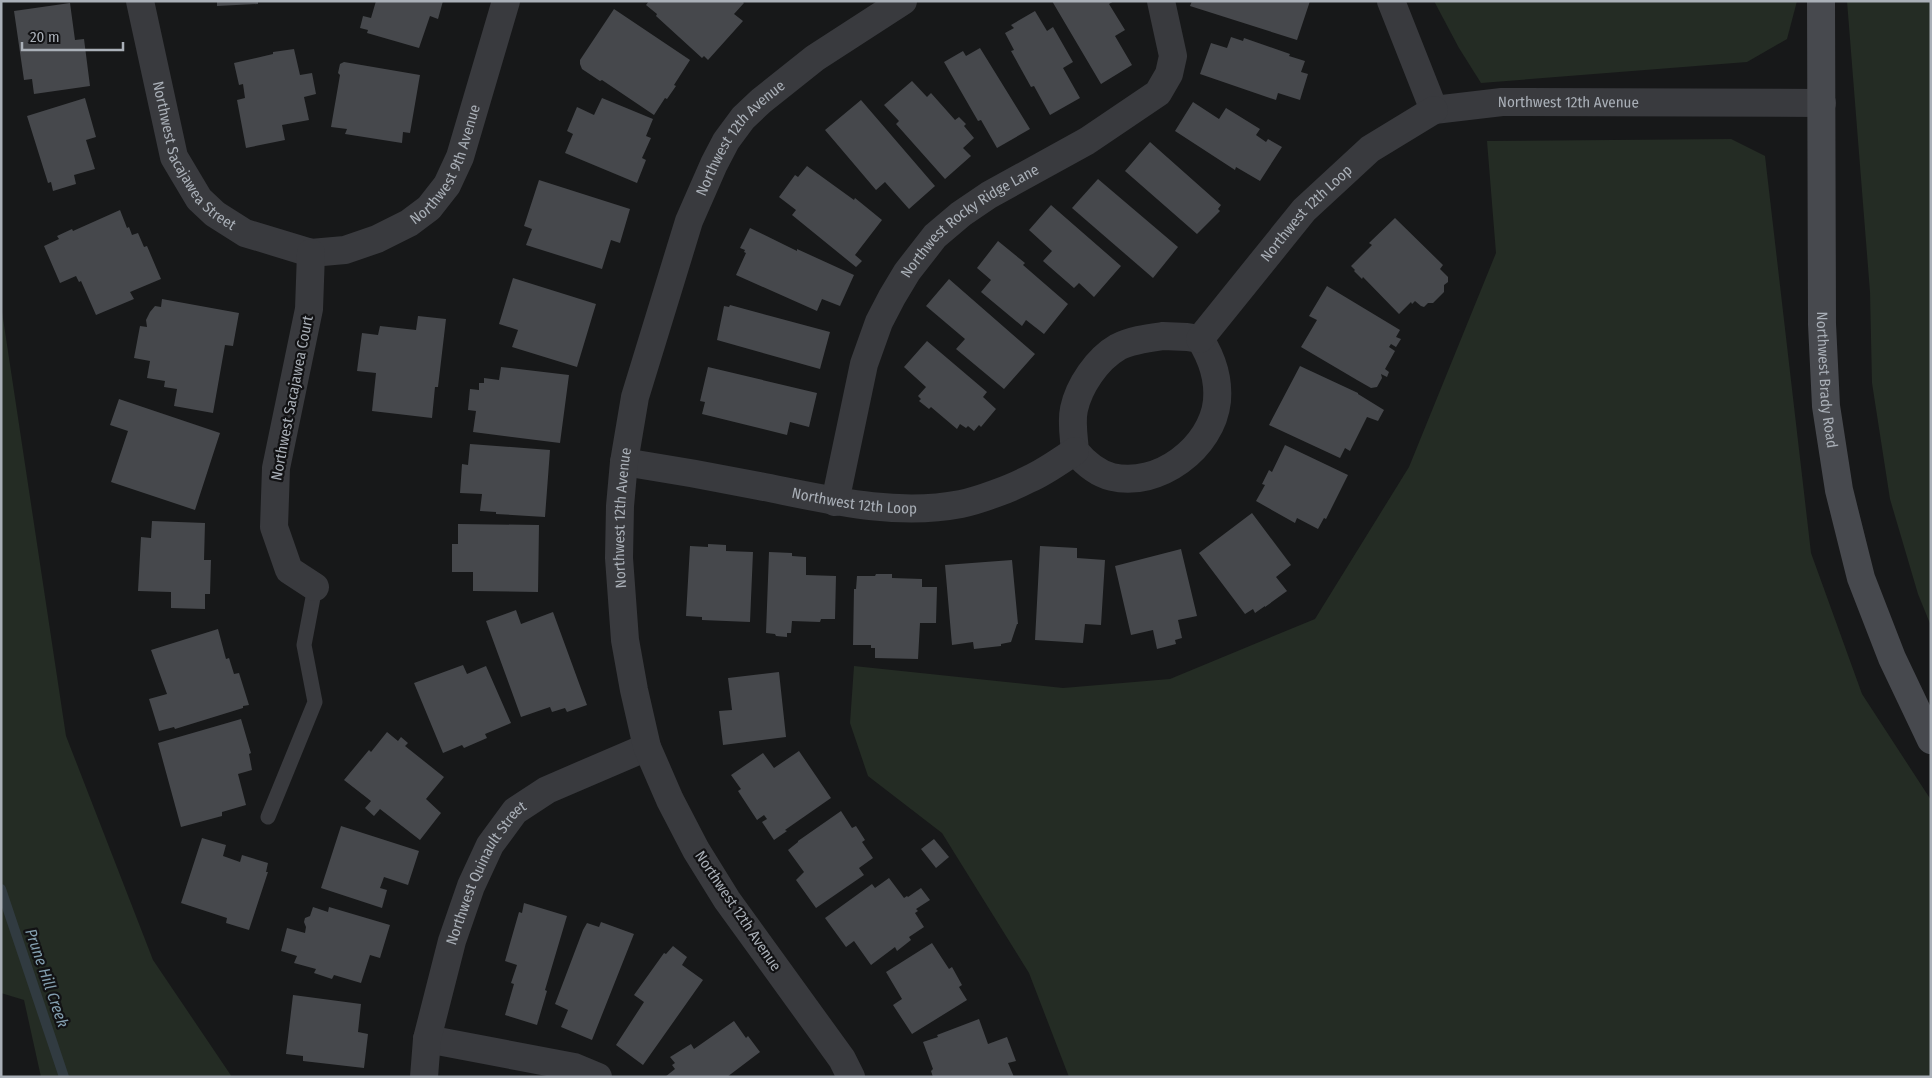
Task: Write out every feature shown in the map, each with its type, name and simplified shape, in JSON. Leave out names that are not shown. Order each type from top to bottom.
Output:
[{"type":"main road","name":"Northwest Brady Road","points":[[1821,1],[1822,324],[1826,406],[1839,490],[1861,578],[1892,658],[1931,740]]},
{"type":"street","name":"Northwest Sacajawea Street","points":[[140,1],[174,157],[199,199],[216,214],[245,233],[311,253]]},
{"type":"street","name":"Northwest 9th Avenue","points":[[311,253],[345,250],[377,239],[410,223],[428,208],[447,185],[460,157],[506,1]]},
{"type":"street","name":"Northwest 12th Avenue","points":[[851,1077],[842,1059],[726,900],[696,850],[670,800],[647,747],[625,640],[619,558],[620,506],[624,462],[634,397],[689,221],[726,141],[744,118],[786,80],[815,58],[903,1]]},
{"type":"street","name":"Northwest Rocky Ridge Lane","points":[[835,502],[864,364],[879,322],[892,296],[935,236],[961,214],[989,196],[1087,141],[1158,94],[1170,74],[1173,56],[1161,1]]},
{"type":"street","points":[[1391,1],[1434,110]]},
{"type":"street","name":"Northwest 12th Avenue","points":[[1434,110],[1502,102],[1822,103]]},
{"type":"street","name":"Northwest 12th Loop","points":[[1200,339],[1304,210],[1370,149],[1434,110]]},
{"type":"street","name":"Northwest Sacajawea Court","points":[[311,253],[309,309],[276,468],[274,527],[289,570],[315,587]]},
{"type":"street","points":[[1163,336],[1200,339],[1213,365],[1217,401],[1209,426],[1196,447],[1163,471],[1139,478],[1111,477],[1085,464],[1074,451],[1074,410],[1086,382],[1104,358],[1118,347],[1144,339],[1163,336]]},
{"type":"street","name":"Northwest 12th Loop","points":[[624,462],[705,475],[835,502],[920,509],[962,503],[1029,480],[1074,451]]},
{"type":"street","name":"Northwest Quinault Street","points":[[424,1077],[426,1039],[452,941],[471,886],[490,844],[515,811],[546,790],[647,747]]},
{"type":"street","points":[[426,1039],[574,1067],[598,1077]]},
{"type":"lane","points":[[268,817],[315,702],[304,645],[315,587]]},
{"type":"shaded area","points":[[1434,1],[1797,1],[1787,39],[1747,62],[1481,83],[1459,48]]},
{"type":"shaded area","points":[[1847,1],[1931,1],[1931,626],[1918,594],[1890,499],[1872,383],[1870,292]]},
{"type":"shaded area","points":[[1731,139],[1765,156],[1811,553],[1862,694],[1931,800],[1931,1077],[1069,1077],[1029,973],[942,833],[868,776],[850,723],[854,666],[1063,688],[1170,679],[1315,619],[1409,467],[1496,253],[1487,141]]},
{"type":"shaded area","points":[[1,305],[66,736],[153,960],[232,1077],[41,1077],[24,1000],[1,993]]},
{"type":"building","points":[[217,1],[258,1],[258,4],[217,6]]},
{"type":"building","points":[[376,1],[443,1],[438,19],[430,16],[419,48],[367,33],[368,30],[360,28],[363,16],[371,18]]},
{"type":"building","points":[[649,1],[742,1],[744,3],[734,14],[743,21],[708,60],[704,56],[702,58],[656,16],[657,14],[646,5]]},
{"type":"building","points":[[1052,1],[1114,1],[1109,4],[1125,30],[1115,36],[1132,65],[1101,84]]},
{"type":"building","points":[[1192,1],[1310,1],[1297,40],[1190,6]]},
{"type":"building","points":[[70,3],[75,40],[84,39],[90,86],[34,94],[32,79],[24,80],[14,11]]},
{"type":"building","points":[[614,9],[690,60],[674,85],[676,86],[667,99],[665,98],[654,115],[582,69],[580,64],[580,60]]},
{"type":"building","points":[[1035,11],[1047,31],[1053,27],[1073,62],[1063,68],[1080,98],[1050,115],[1034,86],[1031,87],[1011,51],[1014,50],[1005,33],[1014,28],[1011,25]]},
{"type":"building","points":[[1231,37],[1243,41],[1244,38],[1305,61],[1301,72],[1308,74],[1300,100],[1278,93],[1276,100],[1200,74],[1211,43],[1227,48]]},
{"type":"building","points":[[980,48],[1030,129],[997,148],[981,120],[978,121],[944,62],[963,51],[966,56]]},
{"type":"building","points":[[294,49],[300,75],[312,73],[316,94],[304,97],[309,120],[282,125],[285,140],[246,148],[237,100],[245,98],[243,84],[239,85],[234,63],[273,54],[273,52]]},
{"type":"building","points":[[344,62],[420,75],[410,133],[403,132],[402,143],[345,134],[347,129],[331,127],[340,75],[338,73],[340,64]]},
{"type":"building","points":[[912,81],[927,97],[931,93],[955,120],[959,117],[966,124],[964,126],[974,138],[963,148],[971,156],[945,179],[896,124],[899,121],[884,105]]},
{"type":"building","points":[[85,98],[96,137],[86,140],[95,169],[74,175],[76,184],[53,191],[51,182],[48,183],[27,116]]},
{"type":"building","points":[[602,98],[653,119],[646,136],[651,138],[642,158],[646,160],[637,183],[565,153],[573,134],[567,131],[577,107],[594,115]]},
{"type":"building","points":[[861,100],[935,186],[909,209],[885,182],[876,190],[825,130]]},
{"type":"building","points":[[1193,102],[1219,119],[1226,108],[1260,129],[1256,135],[1266,142],[1268,139],[1282,147],[1260,181],[1236,167],[1235,170],[1175,131]]},
{"type":"building","points":[[1150,142],[1221,205],[1218,209],[1220,211],[1197,234],[1125,171]]},
{"type":"building","points":[[807,166],[854,200],[855,198],[882,220],[855,255],[862,261],[856,267],[792,215],[796,210],[779,197],[795,175],[798,177]]},
{"type":"building","points":[[1098,179],[1178,247],[1153,278],[1072,208]]},
{"type":"building","points":[[539,180],[630,209],[620,243],[611,240],[602,269],[526,245],[532,229],[524,226]]},
{"type":"building","points":[[1051,205],[1121,266],[1094,297],[1079,283],[1074,288],[1043,261],[1052,251],[1029,230]]},
{"type":"building","points":[[120,210],[132,235],[138,233],[144,247],[147,246],[161,279],[130,292],[134,299],[96,315],[81,281],[79,282],[76,276],[60,283],[44,246],[59,239],[57,236]]},
{"type":"building","points":[[1395,218],[1443,265],[1440,269],[1448,277],[1448,282],[1444,285],[1444,292],[1433,303],[1428,303],[1424,307],[1415,301],[1412,304],[1411,302],[1399,314],[1351,266],[1372,245],[1369,243]]},
{"type":"building","points":[[750,228],[797,251],[797,249],[854,275],[840,306],[822,299],[817,311],[736,275],[746,253],[744,252],[745,250],[740,248]]},
{"type":"building","points":[[998,241],[1025,263],[1023,265],[1068,304],[1044,334],[1026,320],[1022,326],[981,292],[991,280],[977,268]]},
{"type":"building","points":[[513,278],[596,304],[577,367],[512,347],[518,330],[499,324]]},
{"type":"building","points":[[949,279],[1035,354],[1004,389],[956,349],[965,339],[926,306]]},
{"type":"building","points":[[1327,286],[1400,330],[1396,337],[1401,339],[1396,347],[1391,344],[1389,347],[1395,351],[1385,369],[1389,372],[1387,377],[1381,374],[1382,378],[1377,387],[1371,388],[1301,347],[1317,320],[1309,316]]},
{"type":"building","points":[[162,299],[239,313],[233,346],[225,345],[213,413],[174,406],[177,389],[164,387],[165,381],[147,378],[150,361],[134,358],[140,326],[147,327],[146,320],[150,312],[155,306],[161,307]]},
{"type":"building","points":[[730,305],[830,332],[820,369],[717,340],[724,306],[729,307]]},
{"type":"building","points":[[418,316],[446,319],[438,387],[435,387],[432,418],[372,411],[376,373],[357,371],[362,333],[378,335],[380,326],[416,330]]},
{"type":"building","points":[[927,341],[987,392],[983,397],[996,409],[981,427],[979,425],[974,431],[968,426],[966,428],[960,424],[957,429],[931,407],[929,409],[919,401],[921,399],[918,396],[926,387],[904,367]]},
{"type":"building","points":[[1300,366],[1358,393],[1384,410],[1378,421],[1367,417],[1350,451],[1345,448],[1340,458],[1269,425]]},
{"type":"building","points":[[501,367],[569,375],[560,443],[473,432],[476,411],[468,410],[470,389],[479,390],[479,383],[484,383],[484,378],[499,380]]},
{"type":"building","points":[[708,367],[817,393],[809,427],[790,422],[787,435],[702,414],[705,402],[700,401]]},
{"type":"building","points":[[119,399],[220,433],[195,510],[111,482],[128,431],[110,425]]},
{"type":"building","points":[[470,444],[550,450],[545,517],[496,514],[496,512],[480,511],[482,494],[460,493],[462,464],[468,465]]},
{"type":"building","points":[[1285,445],[1348,475],[1326,519],[1324,518],[1318,529],[1297,518],[1295,523],[1256,501],[1265,485],[1262,484],[1269,470],[1272,472]]},
{"type":"building","points":[[1252,513],[1291,565],[1276,577],[1287,591],[1255,613],[1253,609],[1245,614],[1199,553]]},
{"type":"building","points":[[152,521],[205,523],[204,560],[211,560],[210,594],[205,594],[205,609],[171,608],[171,592],[138,591],[141,537],[151,538]]},
{"type":"building","points":[[458,524],[539,525],[538,592],[473,591],[473,572],[452,572],[452,544],[458,544]]},
{"type":"building","points":[[708,544],[726,545],[726,551],[753,552],[750,622],[702,620],[702,617],[686,616],[690,546],[708,547]]},
{"type":"building","points":[[1040,546],[1077,548],[1077,558],[1105,560],[1101,625],[1085,624],[1083,643],[1035,640]]},
{"type":"building","points":[[1181,549],[1197,616],[1178,620],[1182,638],[1175,640],[1176,644],[1157,649],[1153,630],[1131,635],[1115,566]]},
{"type":"building","points":[[769,552],[792,553],[792,556],[806,557],[806,575],[836,576],[835,619],[821,619],[820,622],[792,621],[791,633],[787,633],[787,637],[766,633]]},
{"type":"building","points":[[1012,560],[1018,624],[1011,642],[1001,644],[1001,646],[974,649],[973,642],[952,645],[945,565]]},
{"type":"building","points":[[876,574],[892,574],[892,578],[922,579],[922,587],[937,587],[936,623],[920,623],[918,659],[875,658],[875,648],[871,648],[871,645],[853,645],[854,589],[856,589],[857,576],[875,576]]},
{"type":"building","points":[[516,610],[521,624],[553,612],[587,705],[567,712],[565,708],[552,712],[550,707],[521,717],[486,621]]},
{"type":"building","points":[[218,629],[226,659],[229,658],[234,674],[239,673],[249,705],[175,729],[174,727],[159,731],[149,699],[167,694],[151,650]]},
{"type":"building","points":[[463,665],[467,674],[486,666],[511,723],[485,734],[487,738],[464,748],[462,745],[443,753],[414,683]]},
{"type":"building","points":[[779,672],[786,737],[723,745],[719,711],[732,710],[728,678]]},
{"type":"building","points":[[241,719],[251,753],[249,754],[252,770],[238,774],[246,805],[222,812],[222,816],[181,827],[158,743]]},
{"type":"building","points":[[387,732],[398,741],[401,737],[408,743],[405,746],[444,777],[426,799],[441,813],[420,840],[380,809],[374,816],[365,808],[371,801],[344,780]]},
{"type":"building","points":[[799,751],[831,798],[785,830],[787,831],[774,840],[762,822],[767,819],[764,815],[757,820],[738,791],[741,789],[731,775],[763,753],[774,768]]},
{"type":"building","points":[[841,811],[852,828],[856,826],[865,840],[862,842],[873,858],[859,868],[864,875],[816,908],[796,880],[804,872],[788,850]]},
{"type":"building","points":[[341,826],[419,851],[408,885],[384,877],[380,888],[387,890],[382,908],[321,888]]},
{"type":"building","points":[[202,838],[226,845],[223,856],[240,862],[242,855],[268,863],[266,872],[268,872],[249,930],[226,923],[227,918],[181,903]]},
{"type":"building","points":[[934,839],[949,857],[936,868],[921,849]]},
{"type":"building","points":[[889,878],[904,898],[921,888],[930,900],[916,909],[918,911],[915,913],[924,927],[909,937],[911,940],[897,951],[895,947],[871,965],[854,941],[846,947],[825,918],[872,884],[875,888]]},
{"type":"building","points":[[524,903],[567,916],[545,990],[547,991],[537,1025],[505,1015],[514,984],[511,983],[517,965],[505,961],[519,912],[522,913]]},
{"type":"building","points":[[313,907],[328,912],[329,907],[390,925],[380,958],[370,955],[361,983],[334,975],[332,979],[314,973],[316,969],[294,963],[297,956],[281,951],[287,928],[305,933],[305,918],[310,916]]},
{"type":"building","points":[[601,922],[634,934],[592,1040],[561,1027],[568,1010],[555,1004],[583,930],[587,923],[599,927]]},
{"type":"building","points":[[932,943],[949,969],[952,967],[962,985],[959,987],[967,1000],[912,1034],[893,1005],[902,999],[886,972]]},
{"type":"building","points":[[673,946],[687,957],[682,965],[703,980],[643,1065],[616,1045],[644,1002],[634,995],[664,953],[666,954]]},
{"type":"building","points":[[293,995],[361,1004],[358,1032],[368,1034],[364,1068],[303,1061],[303,1056],[286,1054]]},
{"type":"building","points":[[979,1019],[988,1044],[1007,1037],[1016,1061],[1008,1063],[1014,1077],[933,1077],[931,1071],[933,1069],[923,1042]]},
{"type":"building","points":[[734,1021],[746,1038],[748,1036],[760,1052],[727,1077],[665,1077],[675,1069],[672,1065],[675,1063],[670,1057],[691,1044],[694,1049]]},
{"type":"waterway","name":"Prune Hill Creek","points":[[1,889],[64,1077]]}]
